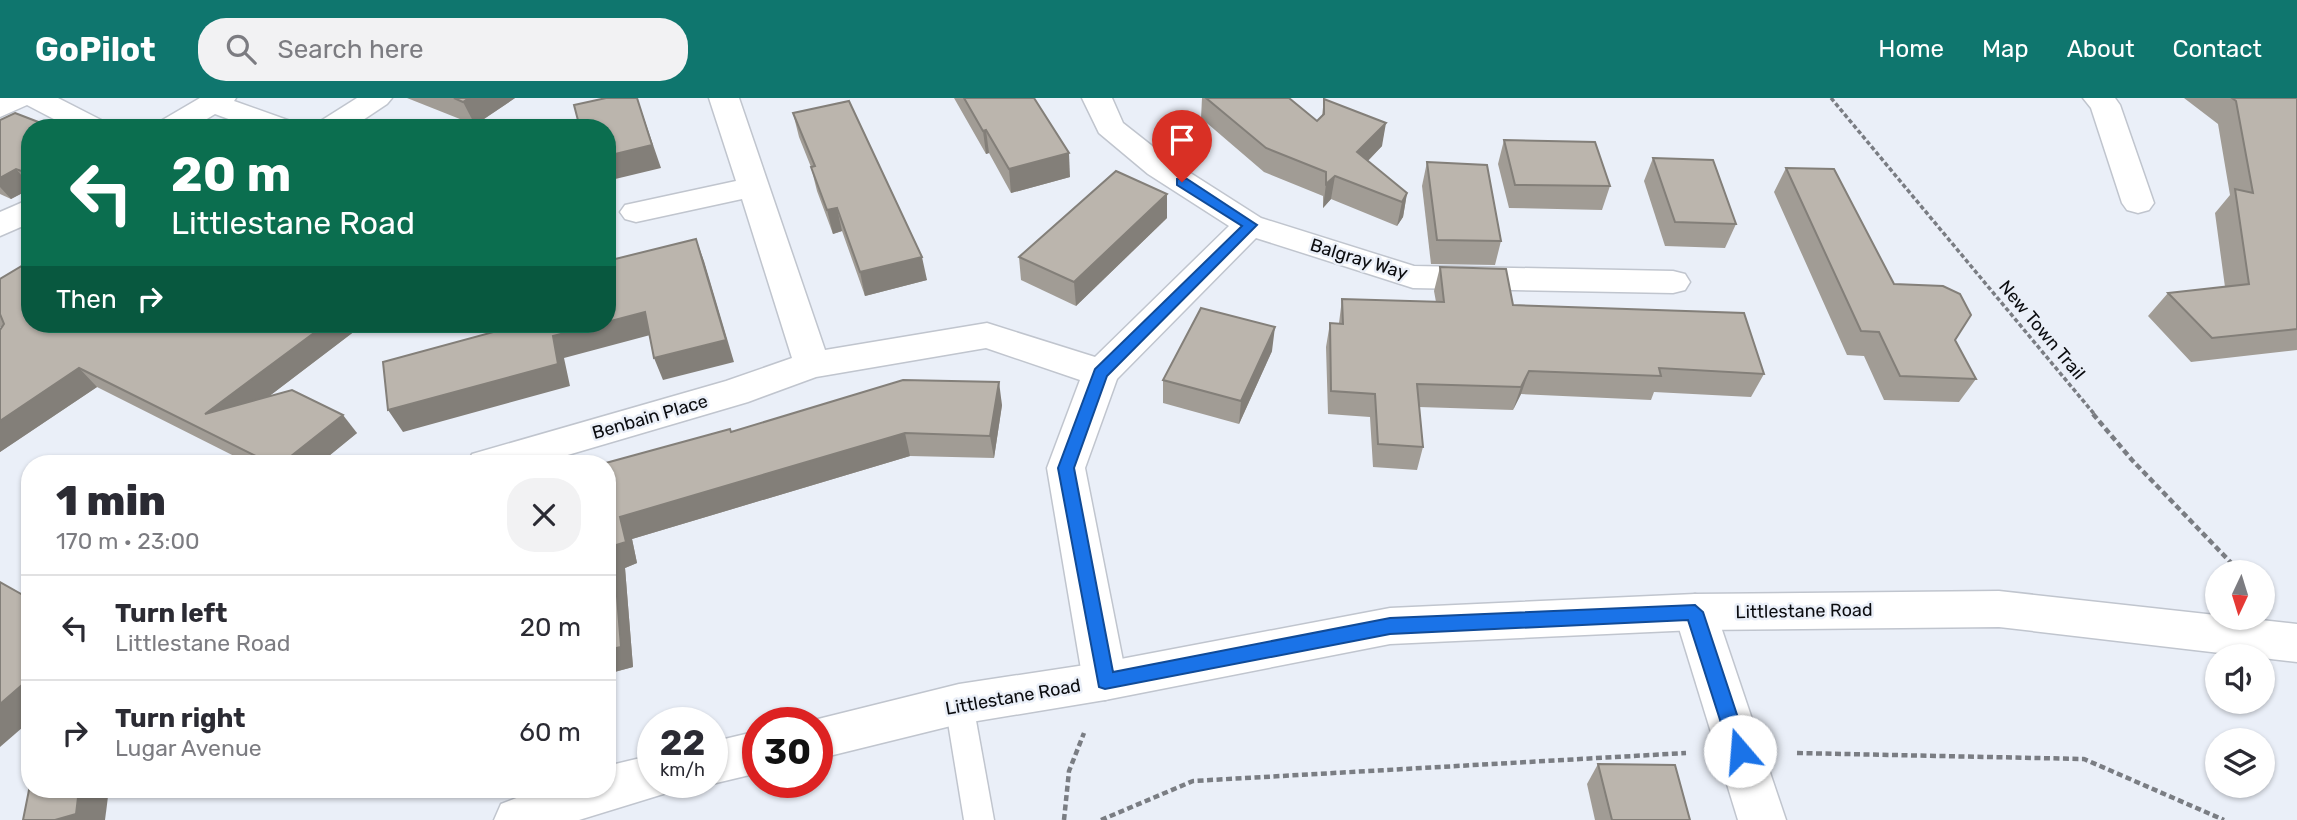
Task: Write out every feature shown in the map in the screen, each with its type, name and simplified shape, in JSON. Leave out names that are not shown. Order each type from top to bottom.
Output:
[{"type":"street","points":[[0,107],[18,98]]},
{"type":"street","points":[[35,98],[76,119]]},
{"type":"street","points":[[344,119],[377,98]]},
{"type":"street","points":[[724,98],[812,365]]},
{"type":"street","name":"Balgray Way","points":[[1097,98],[1110,127],[1159,167],[1250,225],[1413,277],[1673,282]]},
{"type":"street","points":[[2098,98],[2105,105],[2137,203]]},
{"type":"street","points":[[185,119],[217,100],[261,119]]},
{"type":"street","points":[[636,212],[753,187]]},
{"type":"street","points":[[0,226],[21,214]]},
{"type":"street","points":[[1105,681],[1066,468],[1101,373],[1250,225]]},
{"type":"street","name":"Benbain Place","points":[[517,455],[735,392],[812,365],[987,335],[1101,373]]},
{"type":"street","name":"Littlestane Road","points":[[833,734],[959,705],[1105,681],[1390,626],[1695,612],[1999,609],[2297,643]]},
{"type":"street","points":[[1695,612],[1762,820]]},
{"type":"street","points":[[616,786],[637,781]]},
{"type":"street","points":[[518,820],[580,798]]},
{"type":"lane","points":[[959,705],[979,820]]},
{"type":"path","name":"New Town Trail","points":[[1831,98],[2132,460],[2228,560]]},
{"type":"path","points":[[1064,820],[1069,771],[1105,681]]},
{"type":"path","points":[[1101,820],[1193,780],[1605,755],[1740,751],[2084,759],[2224,820]]},
{"type":"building","points":[[606,98],[637,98],[652,145],[616,154],[616,119],[578,119],[574,105]]},
{"type":"building","points":[[964,98],[1034,98],[1069,153],[1009,169]]},
{"type":"building","points":[[1206,98],[1289,98],[1317,121],[1324,114],[1324,99],[1386,123],[1357,152],[1407,193],[1402,202],[1335,176],[1326,184],[1326,172],[1266,148]]},
{"type":"building","points":[[2232,98],[2297,98],[2297,329],[2212,338],[2168,293],[2249,284],[2235,189],[2253,193],[2236,101]]},
{"type":"building","points":[[849,101],[922,257],[860,272],[837,208],[827,210],[811,167],[815,166],[793,113]]},
{"type":"building","points":[[15,113],[31,119],[21,119],[21,171],[16,169],[0,178],[0,120]]},
{"type":"building","points":[[1504,140],[1595,142],[1610,186],[1515,185]]},
{"type":"building","points":[[1653,158],[1713,160],[1736,224],[1675,222]]},
{"type":"building","points":[[1427,162],[1487,165],[1501,241],[1437,240]]},
{"type":"building","points":[[1786,168],[1834,169],[1894,284],[1943,286],[1960,294],[1971,315],[1955,340],[1976,379],[1900,376],[1879,332],[1861,331]]},
{"type":"building","points":[[1116,171],[1167,194],[1074,282],[1019,257]]},
{"type":"building","points":[[696,239],[726,340],[654,358],[645,312],[616,320],[616,259]]},
{"type":"building","points":[[21,266],[21,333],[314,333],[205,414],[292,390],[343,415],[292,455],[254,455],[79,368],[0,421],[0,330],[4,324],[0,314],[0,279]]},
{"type":"building","points":[[1440,267],[1506,269],[1513,305],[1744,313],[1764,374],[1659,368],[1661,376],[1529,371],[1521,387],[1417,384],[1423,447],[1378,444],[1375,394],[1331,391],[1330,323],[1343,324],[1342,299],[1444,302]]},
{"type":"building","points":[[1201,308],[1275,327],[1241,401],[1163,380]]},
{"type":"building","points":[[490,333],[565,333],[553,336],[558,364],[388,410],[383,362]]},
{"type":"building","points":[[903,380],[999,382],[990,436],[905,433],[620,517],[626,542],[616,545],[616,460],[730,429],[731,432]]},
{"type":"building","points":[[0,582],[21,594],[21,686],[0,704]]},
{"type":"building","points":[[616,584],[621,647],[616,648]]},
{"type":"building","points":[[1598,764],[1675,765],[1690,820],[1612,820]]},
{"type":"building","points":[[27,798],[78,798],[76,814],[55,820],[23,820]]},
{"type":"route","points":[[1182,182],[1250,225],[1101,373],[1066,468],[1105,681],[1390,626],[1695,612],[1740,751]]}]
